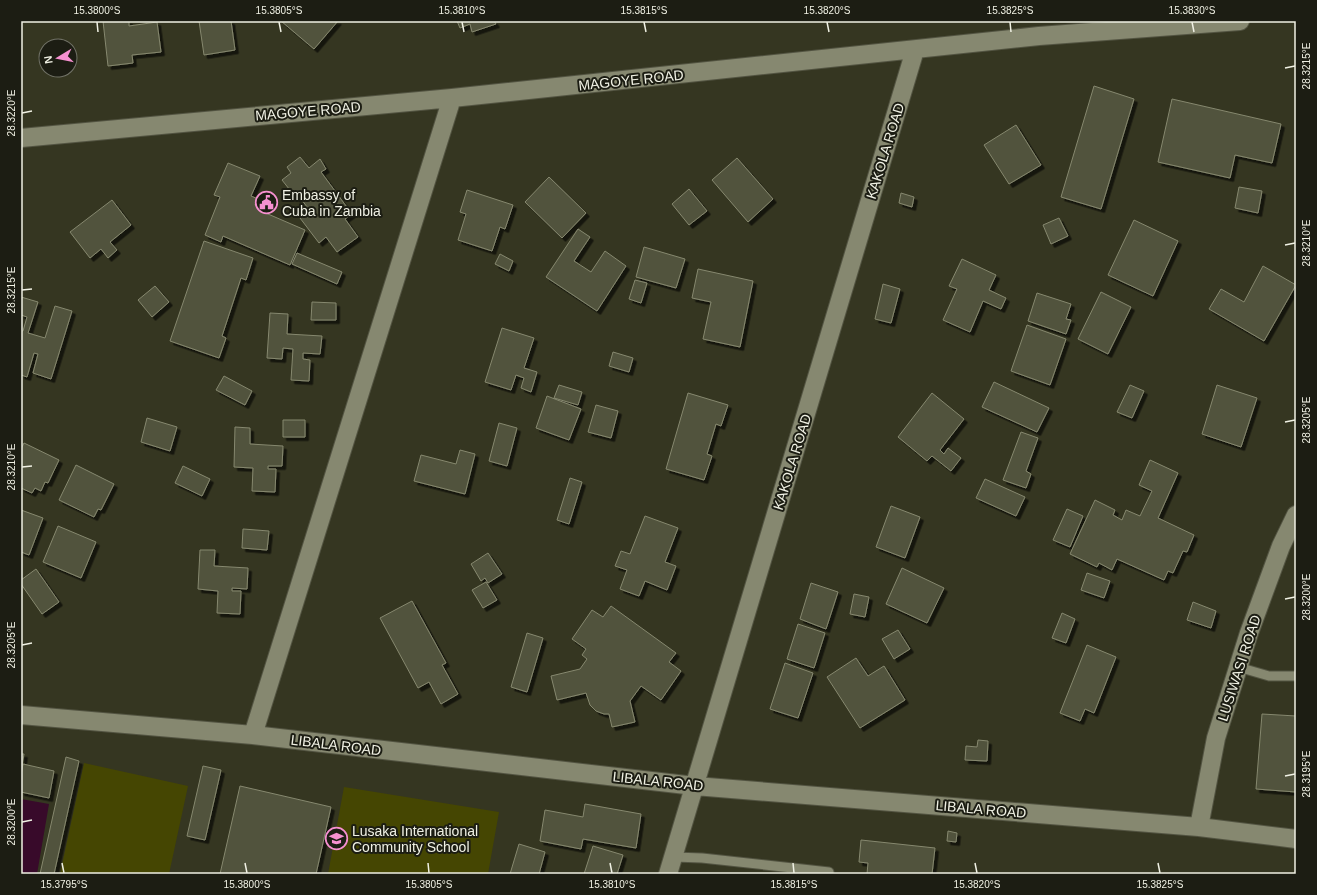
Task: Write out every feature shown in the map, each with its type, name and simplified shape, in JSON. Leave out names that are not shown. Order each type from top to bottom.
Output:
[{"type":"street","name":"MAGOYE ROAD","points":[[21,138],[452,98],[1039,36],[1240,21]]},
{"type":"street","name":"KAKOLA ROAD","points":[[668,874],[916,50]]},
{"type":"street","points":[[253,735],[452,98]]},
{"type":"street","name":"LUSIWASI ROAD","points":[[1199,827],[1216,738],[1249,633],[1281,546],[1296,515]]},
{"type":"street","name":"LIBALA ROAD","points":[[21,715],[253,735],[695,786],[1199,827],[1296,839]]},
{"type":"lane","points":[[1238,668],[1269,676],[1296,676]]},
{"type":"lane","points":[[674,857],[702,858],[829,872]]},
{"type":"shaded area","points":[[84,763],[188,786],[169,874],[60,874]]},
{"type":"shaded area","points":[[344,787],[499,812],[488,874],[328,874]]},
{"type":"shaded area","points":[[21,799],[49,804],[37,874],[21,874]]},
{"type":"building","points":[[103,21],[129,21],[129,26],[157,22],[161,52],[132,55],[133,63],[108,66]]},
{"type":"building","points":[[199,21],[231,21],[235,50],[204,55]]},
{"type":"building","points":[[281,21],[338,21],[314,49]]},
{"type":"building","points":[[457,21],[494,21],[496,24],[472,32],[470,24],[460,28]]},
{"type":"building","points":[[1094,86],[1134,99],[1101,209],[1061,197]]},
{"type":"building","points":[[1172,99],[1281,124],[1272,163],[1235,155],[1230,178],[1158,162]]},
{"type":"building","points":[[1016,125],[1041,165],[1009,184],[984,145]]},
{"type":"building","points":[[300,157],[309,168],[320,159],[326,169],[321,172],[352,214],[345,219],[358,237],[337,252],[326,237],[319,243],[300,218],[310,211],[299,196],[297,199],[282,180],[291,173],[287,167]]},
{"type":"building","points":[[737,158],[773,199],[748,222],[712,180]]},
{"type":"building","points":[[228,163],[260,176],[251,196],[258,199],[255,205],[262,208],[261,211],[305,230],[290,265],[223,236],[221,242],[205,235],[220,197],[214,195]]},
{"type":"building","points":[[549,177],[586,213],[562,238],[525,202]]},
{"type":"building","points":[[1239,187],[1262,191],[1258,213],[1235,208]]},
{"type":"building","points":[[689,189],[707,211],[689,225],[672,204]]},
{"type":"building","points":[[467,190],[513,205],[505,229],[500,227],[492,251],[458,240],[466,214],[460,212]]},
{"type":"building","points":[[901,193],[914,197],[912,207],[899,203]]},
{"type":"building","points":[[112,200],[131,225],[110,242],[117,250],[108,258],[101,249],[90,258],[70,232]]},
{"type":"building","points":[[1059,218],[1068,236],[1051,244],[1043,225]]},
{"type":"building","points":[[1134,220],[1178,241],[1153,296],[1108,275]]},
{"type":"building","points":[[578,229],[590,237],[574,261],[591,272],[605,251],[626,266],[597,311],[546,277]]},
{"type":"building","points":[[204,241],[253,258],[246,280],[241,278],[222,336],[226,338],[219,358],[170,341]]},
{"type":"building","points":[[644,247],[685,259],[676,288],[636,277]]},
{"type":"building","points":[[297,253],[342,272],[337,284],[292,264]]},
{"type":"building","points":[[500,254],[513,261],[509,271],[495,264]]},
{"type":"building","points":[[962,259],[996,275],[989,290],[1006,298],[1001,309],[983,301],[970,332],[943,320],[957,289],[949,286]]},
{"type":"building","points":[[1263,266],[1296,285],[1264,341],[1209,309],[1221,289],[1244,302]]},
{"type":"building","points":[[698,269],[753,281],[740,347],[703,339],[711,302],[692,298]]},
{"type":"building","points":[[635,280],[647,283],[641,303],[629,299]]},
{"type":"building","points":[[883,284],[900,289],[891,323],[875,319]]},
{"type":"building","points":[[155,286],[169,302],[152,317],[138,300]]},
{"type":"building","points":[[1101,292],[1131,307],[1108,354],[1078,339]]},
{"type":"building","points":[[1037,293],[1071,304],[1066,319],[1071,320],[1066,334],[1028,321]]},
{"type":"building","points":[[21,297],[38,302],[28,333],[45,338],[55,306],[72,311],[51,379],[33,373],[38,354],[34,353],[27,377],[21,375],[21,331],[23,331],[27,317],[21,315]]},
{"type":"building","points":[[312,302],[336,303],[336,320],[311,320]]},
{"type":"building","points":[[270,313],[288,314],[287,334],[322,336],[320,354],[303,353],[303,359],[310,360],[309,381],[291,380],[293,349],[283,348],[282,359],[267,358]]},
{"type":"building","points":[[1027,325],[1066,339],[1050,385],[1011,371]]},
{"type":"building","points":[[502,328],[534,338],[524,368],[537,372],[531,392],[521,388],[524,378],[516,375],[511,390],[485,382]]},
{"type":"building","points":[[613,352],[633,358],[629,372],[609,366]]},
{"type":"building","points":[[224,376],[252,391],[245,405],[216,390]]},
{"type":"building","points":[[994,382],[1049,408],[1037,432],[982,407]]},
{"type":"building","points":[[559,385],[582,392],[578,405],[554,398]]},
{"type":"building","points":[[1130,385],[1144,391],[1132,418],[1117,412]]},
{"type":"building","points":[[1217,385],[1257,398],[1241,447],[1202,434]]},
{"type":"building","points":[[688,393],[728,405],[721,426],[716,424],[707,454],[712,456],[704,480],[666,469]]},
{"type":"building","points":[[932,393],[964,419],[940,450],[944,454],[948,448],[961,458],[951,471],[932,456],[927,461],[898,437]]},
{"type":"building","points":[[547,396],[581,409],[569,440],[536,428]]},
{"type":"building","points":[[596,405],[618,411],[611,438],[588,432]]},
{"type":"building","points":[[147,418],[177,427],[170,451],[141,442]]},
{"type":"building","points":[[283,420],[305,420],[305,437],[283,437]]},
{"type":"building","points":[[499,423],[517,428],[507,466],[489,461]]},
{"type":"building","points":[[235,427],[250,428],[250,444],[283,446],[282,466],[268,466],[268,469],[276,469],[275,492],[252,491],[253,468],[234,467]]},
{"type":"building","points":[[1021,432],[1038,438],[1026,471],[1031,474],[1026,488],[1003,480]]},
{"type":"building","points":[[24,443],[59,460],[48,483],[45,482],[41,491],[35,488],[32,493],[21,488],[21,449]]},
{"type":"building","points":[[460,450],[475,454],[465,494],[414,481],[421,455],[456,464]]},
{"type":"building","points":[[1150,460],[1178,473],[1158,518],[1194,535],[1187,552],[1183,551],[1173,573],[1168,571],[1164,580],[1117,559],[1112,570],[1099,563],[1097,567],[1070,554],[1095,500],[1115,510],[1113,515],[1122,520],[1126,510],[1140,516],[1152,491],[1139,485]]},
{"type":"building","points":[[76,465],[114,484],[101,510],[98,509],[94,517],[59,500]]},
{"type":"building","points":[[183,466],[210,479],[202,496],[175,483]]},
{"type":"building","points":[[570,478],[582,482],[569,524],[557,520]]},
{"type":"building","points":[[985,479],[1025,497],[1016,516],[976,498]]},
{"type":"building","points":[[891,506],[920,517],[905,558],[876,547]]},
{"type":"building","points":[[1067,509],[1083,516],[1070,547],[1053,540]]},
{"type":"building","points":[[21,510],[43,518],[29,555],[21,552]]},
{"type":"building","points":[[645,516],[678,528],[665,562],[676,566],[667,590],[645,581],[639,596],[620,589],[627,570],[615,566],[621,551],[630,554]]},
{"type":"building","points":[[58,526],[96,542],[81,578],[43,562]]},
{"type":"building","points":[[243,529],[269,531],[267,550],[242,548]]},
{"type":"building","points":[[200,550],[215,550],[214,566],[248,568],[247,589],[232,588],[232,591],[241,591],[240,614],[217,613],[218,591],[198,589]]},
{"type":"building","points":[[488,553],[502,574],[488,583],[485,578],[481,581],[471,564]]},
{"type":"building","points":[[902,568],[944,588],[927,623],[886,604]]},
{"type":"building","points":[[36,569],[59,602],[42,614],[21,584],[21,580]]},
{"type":"building","points":[[1087,573],[1110,581],[1104,598],[1081,590]]},
{"type":"building","points":[[486,582],[497,600],[483,608],[472,590]]},
{"type":"building","points":[[811,583],[838,592],[826,629],[800,619]]},
{"type":"building","points":[[854,594],[869,597],[865,617],[850,614]]},
{"type":"building","points":[[412,601],[446,663],[442,665],[458,694],[441,704],[429,682],[418,688],[380,618]]},
{"type":"building","points":[[1193,602],[1216,611],[1211,628],[1187,620]]},
{"type":"building","points":[[611,606],[676,653],[669,662],[681,671],[661,700],[641,686],[630,701],[635,722],[612,727],[609,714],[596,711],[590,705],[586,693],[557,700],[551,676],[580,669],[587,659],[582,655],[586,649],[572,639],[592,610],[603,617]]},
{"type":"building","points":[[1062,613],[1075,619],[1066,643],[1052,638]]},
{"type":"building","points":[[798,624],[825,633],[814,668],[787,659]]},
{"type":"building","points":[[898,630],[910,649],[894,659],[882,639]]},
{"type":"building","points":[[527,633],[543,638],[527,692],[511,687]]},
{"type":"building","points":[[1087,645],[1116,657],[1094,713],[1085,709],[1080,721],[1060,713]]},
{"type":"building","points":[[856,658],[868,676],[884,666],[905,700],[860,728],[827,677]]},
{"type":"building","points":[[785,663],[813,673],[798,718],[770,709]]},
{"type":"building","points":[[1262,714],[1296,716],[1296,792],[1256,789]]},
{"type":"building","points":[[978,740],[988,741],[987,761],[965,760],[966,746],[977,747]]},
{"type":"building","points":[[21,754],[24,754],[21,772]]},
{"type":"building","points":[[66,757],[79,761],[54,874],[40,874]]},
{"type":"building","points":[[23,764],[54,771],[49,798],[21,792],[21,775]]},
{"type":"building","points":[[203,766],[221,770],[205,840],[187,836]]},
{"type":"building","points":[[240,786],[331,807],[316,874],[220,874]]},
{"type":"building","points":[[585,804],[641,814],[636,848],[583,839],[581,849],[540,841],[545,810],[583,817]]},
{"type":"building","points":[[948,831],[957,833],[956,842],[947,841]]},
{"type":"building","points":[[861,840],[935,848],[932,874],[867,874],[868,863],[859,862]]},
{"type":"building","points":[[519,844],[545,852],[539,874],[510,874]]},
{"type":"building","points":[[593,846],[623,855],[617,874],[584,874]]},
{"type":"place","name":"Embassy of Cuba in Zambia","points":[[266,203]]},
{"type":"place","name":"Lusaka International Community School","points":[[336,839]]}]
